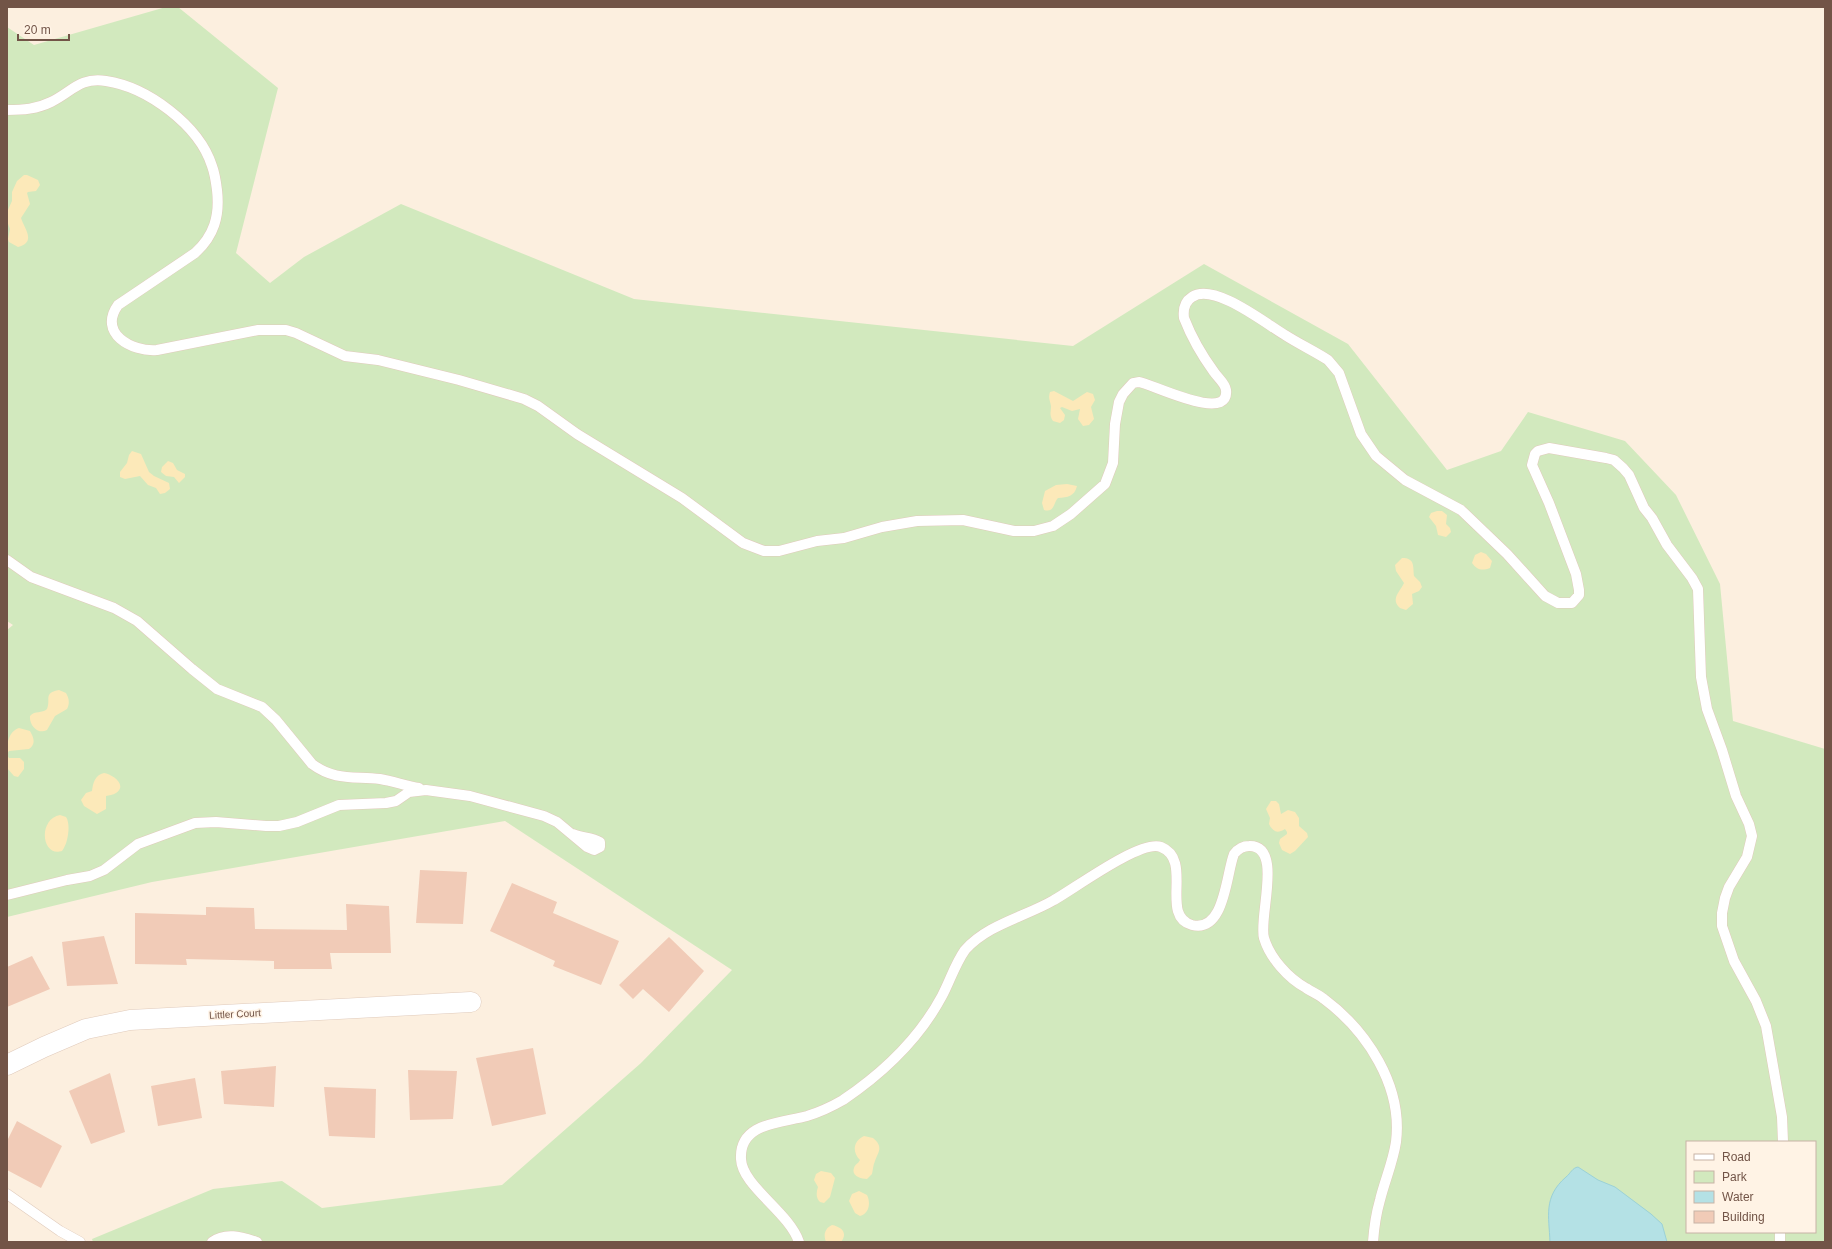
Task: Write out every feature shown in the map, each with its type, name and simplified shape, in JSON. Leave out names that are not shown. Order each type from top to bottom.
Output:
[{"type":"street","name":"Littler Court","points":[[7,1065],[86,1029],[130,1020],[332,1008],[471,1002]]},
{"type":"lane","points":[[7,110],[34,109],[52,102],[86,80],[99,80],[118,83],[145,94],[169,111],[192,132],[209,158],[216,181],[217,194],[217,210],[214,228],[204,244],[195,253],[118,305],[112,315],[113,330],[117,336],[130,347],[157,350],[258,330],[286,330],[296,333],[345,356],[392,364],[459,380],[512,395],[538,406],[577,434],[682,498],[743,543],[764,551],[779,551],[817,541],[844,538],[882,527],[916,521],[963,520],[1014,531],[1044,529],[1060,522],[1105,484],[1113,462],[1115,424],[1119,402],[1122,394],[1133,383],[1139,382],[1173,394],[1212,404],[1219,402],[1224,397],[1226,391],[1224,384],[1214,372],[1184,318],[1186,304],[1189,299],[1199,293],[1215,295],[1233,302],[1328,360],[1339,373],[1361,434],[1376,456],[1401,478],[1461,510],[1507,554],[1545,596],[1558,603],[1572,603],[1579,595],[1579,590],[1576,574],[1552,510],[1532,465],[1535,454],[1538,451],[1549,448],[1614,460],[1629,475],[1644,508],[1652,518],[1667,546],[1692,578],[1698,589],[1701,677],[1707,709],[1722,750],[1734,792],[1749,824],[1752,836],[1747,857],[1729,887],[1725,898],[1722,913],[1722,926],[1732,957],[1756,1001],[1766,1026],[1782,1117],[1783,1141]]},
{"type":"lane","points":[[7,560],[31,577],[114,608],[137,621],[217,689],[262,707],[276,720],[312,764],[319,769],[337,776],[380,779],[426,790],[470,796],[534,813],[557,822],[573,834]]},
{"type":"lane","points":[[7,895],[67,880],[90,876],[104,870],[138,844],[175,829],[195,823],[216,822],[279,826],[297,822],[339,805],[386,803],[396,800],[409,792],[426,790]]},
{"type":"lane","points":[[799,1242],[794,1231],[784,1217],[759,1191],[744,1172],[741,1154],[746,1140],[750,1135],[763,1126],[805,1116],[830,1108],[867,1083],[894,1060],[914,1037],[942,997],[962,954],[971,943],[984,934],[1055,900],[1081,882],[1139,850],[1152,846],[1161,847],[1173,856],[1176,870],[1176,905],[1179,914],[1188,923],[1199,926],[1213,919],[1220,908],[1234,854],[1241,848],[1251,846],[1263,851],[1268,863],[1262,929],[1275,960],[1297,982],[1328,1002],[1360,1032],[1374,1054],[1392,1090],[1396,1115],[1396,1141],[1380,1201],[1373,1242]]},
{"type":"lane","points":[[7,1194],[60,1231],[80,1242]]},
{"type":"lane","points":[[212,1242],[228,1236],[239,1237],[257,1242]]},
{"type":"green space","points":[[166,7],[178,7],[278,88],[236,253],[270,283],[304,257],[401,204],[634,299],[1073,346],[1204,264],[1348,344],[1447,470],[1501,451],[1528,412],[1625,441],[1676,495],[1720,584],[1733,721],[1825,749],[1825,1242],[93,1242],[92,1239],[213,1189],[282,1181],[322,1208],[502,1185],[641,1063],[732,970],[505,821],[152,882],[7,917],[7,630],[13,625],[7,621],[7,27],[34,45]]},
{"type":"sand","points":[[24,175],[38,180],[40,185],[36,191],[27,193],[30,204],[21,218],[28,234],[28,238],[24,245],[18,247],[9,242],[8,239],[10,229],[7,221],[7,212],[12,201],[12,192],[17,181]]},
{"type":"sand","points":[[1054,391],[1073,401],[1087,392],[1093,394],[1095,400],[1091,407],[1094,419],[1089,425],[1083,426],[1078,419],[1080,409],[1072,411],[1062,407],[1060,408],[1065,415],[1064,420],[1060,423],[1053,421],[1049,396],[1050,392]]},
{"type":"sand","points":[[132,451],[141,454],[149,472],[169,483],[170,489],[165,493],[160,494],[156,488],[148,485],[140,476],[125,479],[120,477],[120,472],[127,463],[129,455]]},
{"type":"sand","points":[[168,461],[173,463],[177,470],[185,474],[185,477],[179,483],[174,477],[166,476],[161,472],[162,467]]},
{"type":"sand","points":[[1067,484],[1077,486],[1076,490],[1068,497],[1058,498],[1052,509],[1048,511],[1044,510],[1042,503],[1045,491],[1056,485]]},
{"type":"sand","points":[[1442,511],[1447,515],[1446,524],[1450,528],[1451,532],[1446,537],[1438,535],[1436,526],[1429,517],[1431,513]]},
{"type":"sand","points":[[1481,552],[1486,554],[1492,561],[1490,568],[1480,569],[1472,563],[1475,555]]},
{"type":"sand","points":[[1402,558],[1409,559],[1411,561],[1414,576],[1420,582],[1422,587],[1419,591],[1412,594],[1413,604],[1406,610],[1400,608],[1396,602],[1397,596],[1404,583],[1396,571],[1395,565]]},
{"type":"sand","points":[[59,690],[66,693],[68,697],[69,703],[67,709],[55,716],[47,730],[37,730],[31,723],[30,716],[34,713],[47,709],[49,695],[54,691]]},
{"type":"sand","points":[[19,728],[30,731],[33,738],[33,745],[29,749],[9,751],[7,754],[10,735]]},
{"type":"sand","points":[[7,755],[9,758],[20,758],[24,762],[24,769],[18,777],[14,776],[7,768]]},
{"type":"sand","points":[[104,773],[111,775],[118,780],[120,787],[116,793],[106,796],[106,809],[97,814],[84,806],[81,800],[86,793],[92,791],[97,777]]},
{"type":"sand","points":[[1271,801],[1276,801],[1279,804],[1281,814],[1288,810],[1295,812],[1299,818],[1299,826],[1307,833],[1308,837],[1295,851],[1290,854],[1282,850],[1279,843],[1280,839],[1287,834],[1285,829],[1277,832],[1272,829],[1269,824],[1270,818],[1266,809]]},
{"type":"sand","points":[[60,815],[66,817],[68,820],[68,834],[66,844],[62,851],[55,851],[46,843],[45,830],[48,823],[53,818]]},
{"type":"sand","points":[[864,1136],[873,1138],[879,1147],[879,1152],[872,1174],[867,1179],[855,1175],[853,1171],[860,1160],[857,1157],[855,1147],[860,1138]]},
{"type":"sand","points":[[821,1171],[831,1173],[835,1178],[830,1197],[824,1203],[820,1202],[817,1197],[818,1187],[814,1180],[816,1174]]},
{"type":"sand","points":[[859,1191],[867,1195],[869,1201],[867,1211],[860,1216],[855,1213],[849,1201],[852,1194]]},
{"type":"sand","points":[[832,1225],[839,1227],[843,1231],[844,1236],[841,1242],[826,1242],[825,1232]]},
{"type":"water","points":[[1578,1167],[1598,1180],[1615,1187],[1651,1214],[1662,1224],[1667,1242],[1550,1242],[1549,1207],[1551,1200],[1559,1184]]},
{"type":"building","points":[[420,870],[467,872],[463,924],[416,923]]},
{"type":"building","points":[[512,883],[557,902],[553,913],[619,941],[601,985],[553,966],[555,961],[490,931]]},
{"type":"building","points":[[346,904],[389,906],[391,953],[330,953],[332,969],[274,969],[274,961],[186,959],[187,965],[135,964],[135,913],[206,915],[206,907],[254,908],[255,929],[347,930]]},
{"type":"building","points":[[104,936],[118,984],[67,986],[62,942]]},
{"type":"building","points":[[669,937],[704,971],[669,1012],[643,989],[633,999],[619,985]]},
{"type":"building","points":[[32,956],[50,989],[7,1007],[7,967]]},
{"type":"building","points":[[533,1048],[546,1114],[492,1126],[476,1058]]},
{"type":"building","points":[[276,1066],[274,1107],[224,1104],[221,1071]]},
{"type":"building","points":[[408,1070],[457,1071],[453,1119],[410,1120]]},
{"type":"building","points":[[110,1073],[125,1132],[91,1144],[69,1091]]},
{"type":"building","points":[[195,1078],[202,1118],[158,1126],[151,1086]]},
{"type":"building","points":[[324,1087],[376,1089],[375,1138],[329,1136]]},
{"type":"building","points":[[17,1121],[62,1146],[41,1188],[7,1170],[7,1141]]}]
